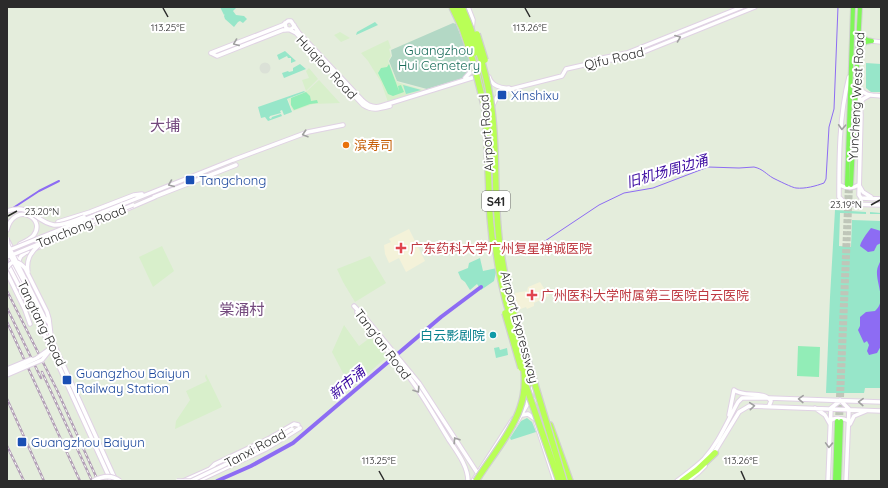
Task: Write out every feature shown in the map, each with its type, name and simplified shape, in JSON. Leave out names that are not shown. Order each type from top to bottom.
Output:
[{"type":"highway","points":[[451,7],[474,61],[489,125]]},
{"type":"highway","name":"Airport Road","points":[[456,7],[476,61],[486,110],[484,122],[485,140],[488,149],[491,232],[500,278]]},
{"type":"highway","name":"Airport Expressway","points":[[456,7],[469,36],[479,66],[485,95],[489,125],[492,209],[495,242],[503,287],[523,360],[525,377],[523,400],[517,416],[479,480]]},
{"type":"highway","name":"Airport Road","points":[[464,7],[488,76],[492,108],[499,234],[533,387],[564,481]]},
{"type":"highway","name":"Airport Expressway","points":[[464,7],[488,83],[492,108],[496,210],[500,253],[510,300],[564,481]]},
{"type":"highway","points":[[495,242],[496,273],[506,315],[528,395],[559,481]]},
{"type":"highway","points":[[500,278],[511,313],[530,391],[564,481]]},
{"type":"highway","points":[[524,380],[529,384],[531,383],[531,379]]},
{"type":"highway","points":[[538,394],[570,481]]},
{"type":"highway","points":[[534,417],[537,411],[542,412]]},
{"type":"highway","points":[[539,433],[542,429],[548,430]]},
{"type":"highway","points":[[682,481],[697,470],[715,452]]},
{"type":"main road","points":[[451,7],[455,17],[463,23]]},
{"type":"main road","name":"Qifu Road","points":[[488,76],[495,85],[507,89],[561,75],[565,68],[635,50],[742,7]]},
{"type":"main road","name":"Qifu Road","points":[[492,108],[497,97],[507,90],[562,76],[566,69],[636,55],[755,7]]},
{"type":"main road","name":"Yuncheng West Road","points":[[853,7],[850,75],[849,185],[858,70],[860,7]]},
{"type":"main road","points":[[288,21],[291,21],[294,25],[292,29],[285,30],[217,56],[211,53],[288,21]]},
{"type":"main road","points":[[286,23],[285,27],[289,29]]},
{"type":"main road","name":"Huiqiao Road","points":[[294,25],[366,105]]},
{"type":"main road","name":"Huiqiao Road","points":[[289,29],[296,33],[366,105]]},
{"type":"main road","points":[[859,33],[867,40],[881,42]]},
{"type":"main road","points":[[859,47],[866,42],[872,41]]},
{"type":"main road","points":[[635,50],[636,55]]},
{"type":"main road","points":[[463,80],[472,71],[476,61]]},
{"type":"main road","points":[[858,70],[861,120],[858,180],[859,197],[881,199]]},
{"type":"main road","points":[[850,75],[843,110],[839,197],[845,203],[849,204],[881,205]]},
{"type":"main road","points":[[366,105],[374,107],[381,106],[463,80],[488,76]]},
{"type":"main road","points":[[366,105],[372,109],[378,109],[480,77]]},
{"type":"main road","points":[[859,85],[862,92],[881,96]]},
{"type":"main road","points":[[860,105],[863,99],[871,95]]},
{"type":"main road","points":[[58,222],[111,205],[134,195],[153,191],[308,132],[342,125]]},
{"type":"main road","points":[[21,267],[19,260],[22,255],[155,197],[236,164]]},
{"type":"main road","points":[[858,180],[863,192],[876,199]]},
{"type":"main road","points":[[840,185],[853,188],[858,185]]},
{"type":"main road","name":"Tanchong Road","points":[[7,253],[13,248],[153,191]]},
{"type":"main road","name":"Tanchong Road","points":[[7,253],[51,238],[155,197]]},
{"type":"main road","points":[[865,198],[865,204]]},
{"type":"main road","points":[[7,211],[17,208],[28,210],[48,223],[57,225],[103,212]]},
{"type":"main road","points":[[7,230],[10,221],[21,214],[29,215],[35,221],[36,228],[33,236],[13,248]]},
{"type":"main road","points":[[30,277],[27,266],[28,258],[36,247],[51,238]]},
{"type":"main road","points":[[7,239],[47,318],[51,338]]},
{"type":"main road","points":[[7,239],[8,245],[49,323]]},
{"type":"main road","points":[[7,253],[25,284],[32,292]]},
{"type":"main road","name":"Tangtang Road","points":[[7,253],[51,338],[116,481]]},
{"type":"main road","points":[[7,268],[11,262],[19,262],[25,268],[47,312],[52,336],[51,348],[37,358],[7,373]]},
{"type":"main road","name":"Tangtang Road","points":[[7,263],[47,340],[111,481]]},
{"type":"main road","points":[[7,273],[30,324],[28,303]]},
{"type":"main road","name":"Airport Road","points":[[500,278],[505,307],[534,417],[555,481]]},
{"type":"main road","name":"Tang'an Road","points":[[468,481],[467,472],[460,458],[419,392],[364,323],[354,306],[394,352],[425,391],[478,473],[479,480]]},
{"type":"main road","points":[[7,369],[51,348]]},
{"type":"main road","points":[[472,481],[521,404],[524,396],[524,380]]},
{"type":"main road","points":[[479,480],[521,416],[530,400],[533,387]]},
{"type":"main road","points":[[728,420],[734,390],[742,394],[760,395],[769,398]]},
{"type":"main road","points":[[677,481],[704,458],[718,440],[738,402],[742,398],[881,402]]},
{"type":"main road","points":[[769,398],[771,401],[769,406]]},
{"type":"main road","points":[[521,404],[530,400],[534,400],[539,404]]},
{"type":"main road","points":[[828,481],[831,408],[840,400]]},
{"type":"main road","points":[[840,400],[849,409],[846,481]]},
{"type":"main road","points":[[688,481],[702,470],[726,436],[736,415],[742,409],[749,406],[840,408],[881,411]]},
{"type":"main road","points":[[808,407],[814,408],[823,413],[830,423]]},
{"type":"main road","points":[[849,427],[854,416],[870,410]]},
{"type":"main road","points":[[521,416],[528,414],[534,417]]},
{"type":"main road","points":[[830,423],[835,418],[849,421]]},
{"type":"main road","points":[[835,481],[839,421],[839,481]]},
{"type":"main road","points":[[183,481],[192,480],[210,469],[215,464],[261,443],[294,424],[299,426],[298,431],[293,435],[266,451],[203,481]]},
{"type":"main road","name":"Tanxi Road","points":[[198,481],[266,449],[299,426]]},
{"type":"main road","name":"Tanxi Road","points":[[192,480],[264,446],[293,430]]},
{"type":"main road","points":[[107,477],[116,481]]},
{"type":"main road","points":[[93,481],[99,478],[107,477],[116,478],[120,481]]},
{"type":"main road","points":[[177,481],[192,480]]},
{"type":"shaded area","points":[[220,7],[237,7],[233,11],[236,15],[244,16],[247,19],[243,23],[240,21],[238,22],[234,27],[225,19],[225,14],[224,15]]},
{"type":"shaded area","points":[[375,22],[378,25],[356,35],[357,32]]},
{"type":"shaded area","points":[[340,32],[350,38],[341,42],[334,35]]},
{"type":"shaded area","points":[[388,40],[391,48],[389,49],[391,56],[388,61],[397,82],[426,91],[388,102],[381,82],[368,61],[361,53]]},
{"type":"shaded area","points":[[285,51],[296,61],[291,63],[291,58],[288,58],[287,56],[279,60],[277,55]]},
{"type":"shaded area","points":[[265,62],[269,64],[271,68],[269,72],[265,74],[261,72],[259,68],[261,64]]},
{"type":"shaded area","points":[[866,63],[881,64],[881,92],[871,92],[866,88]]},
{"type":"shaded area","points":[[300,64],[306,69],[284,78],[282,73],[293,71],[293,68]]},
{"type":"shaded area","points":[[309,68],[318,79],[306,91],[302,80],[309,78],[306,71]]},
{"type":"shaded area","points":[[319,80],[340,103],[313,104],[293,111],[288,99],[307,91]]},
{"type":"shaded area","points":[[403,85],[421,90],[406,94]]},
{"type":"shaded area","points":[[304,91],[305,92],[287,99],[292,112],[284,115],[282,110],[280,111],[281,113],[270,116],[269,118],[271,119],[272,117],[281,114],[282,116],[268,121],[265,117],[261,118],[258,107]]},
{"type":"shaded area","points":[[835,210],[866,212],[866,214],[840,213],[839,246],[851,247],[852,220],[880,221],[880,214],[870,214],[870,212],[881,213],[881,388],[865,388],[864,393],[826,393]]},
{"type":"shaded area","points":[[871,228],[881,231],[881,243],[877,245],[874,251],[868,252],[860,246]]},
{"type":"shaded area","name":"广东药科大学广州复星禅诚医院","points":[[409,229],[425,261],[406,272],[399,258],[389,263],[385,254],[384,245],[391,242],[389,239]]},
{"type":"shaded area","points":[[162,246],[174,271],[153,287],[139,257]]},
{"type":"shaded area","points":[[370,256],[386,283],[355,302],[337,269]]},
{"type":"shaded area","points":[[480,258],[483,271],[497,268],[494,281],[481,290],[477,284],[470,290],[461,279],[458,272],[468,268],[469,263]]},
{"type":"shaded area","points":[[881,259],[881,297],[877,276]]},
{"type":"shaded area","name":"广州医科大学附属第三医院白云医院","points":[[540,282],[549,296],[534,303],[534,306],[527,309],[526,307],[518,310],[515,293],[527,291],[528,287]]},
{"type":"shaded area","points":[[881,297],[881,346],[877,353],[869,355],[867,351],[869,345],[867,341],[864,343],[858,330],[860,326],[860,317],[866,312],[875,311]]},
{"type":"shaded area","points":[[344,325],[359,346],[371,337],[387,357],[360,380],[343,373],[332,352]]},
{"type":"shaded area","points":[[499,347],[500,350],[507,348],[508,355],[496,358],[494,348]]},
{"type":"shaded area","points":[[206,374],[222,407],[175,429],[176,421],[190,400],[186,391],[207,381],[205,377]]},
{"type":"shaded area","points":[[527,418],[532,422],[536,432],[511,440],[510,438],[521,421]]},
{"type":"green space","name":"Guangzhou Hui Cemetery","points":[[453,23],[456,24],[472,65],[463,78],[427,89],[397,81],[389,61],[392,56],[391,50]]},
{"type":"green space","points":[[389,64],[399,91],[398,86],[401,85],[404,92],[393,96],[388,94],[378,73],[381,68],[387,67]]},
{"type":"green space","points":[[306,92],[310,96],[311,101],[317,100],[318,103],[310,104],[294,110],[291,105],[291,98]]},
{"type":"green space","points":[[798,346],[820,347],[819,377],[797,376]]},
{"type":"waterway","name":"旧机场周边涌","points":[[539,245],[599,205],[624,193],[653,188],[708,167],[754,167],[762,170],[773,178],[796,188],[810,187],[824,183],[826,179],[829,127],[834,109],[838,7]]},
{"type":"waterway","points":[[13,208],[39,191],[59,181]]},
{"type":"waterway","name":"新市涌","points":[[217,481],[251,466],[293,443],[441,317],[481,287]]},
{"type":"tunnel","points":[[837,421],[847,185]]},
{"type":"tunnel","points":[[841,421],[851,185]]},
{"type":"railway","points":[[7,291],[57,390],[98,481]]},
{"type":"railway","points":[[7,308],[41,378]]},
{"type":"railway","points":[[7,322],[80,481]]},
{"type":"railway","points":[[42,372],[92,481]]},
{"type":"railway","points":[[7,399],[44,481]]},
{"type":"railway","points":[[7,446],[24,481]]},
{"type":"place","name":"Xinshixu","points":[[502,95]]},
{"type":"place","name":"滨寿司","points":[[346,145]]},
{"type":"place","name":"Tangchong","points":[[190,180]]},
{"type":"place","name":"广东药科大学广州复星禅诚医院","points":[[401,248]]},
{"type":"place","name":"广州医科大学附属第三医院白云医院","points":[[532,295]]},
{"type":"place","name":"白云影剧院","points":[[493,335]]},
{"type":"place","name":"Guangzhou Baiyun Railway Station","points":[[67,380]]},
{"type":"place","name":"Guangzhou Baiyun","points":[[22,442]]},
{"type":"district","name":"大埔","points":[[165,125]]},
{"type":"district","name":"棠涌村","points":[[242,309]]}]
